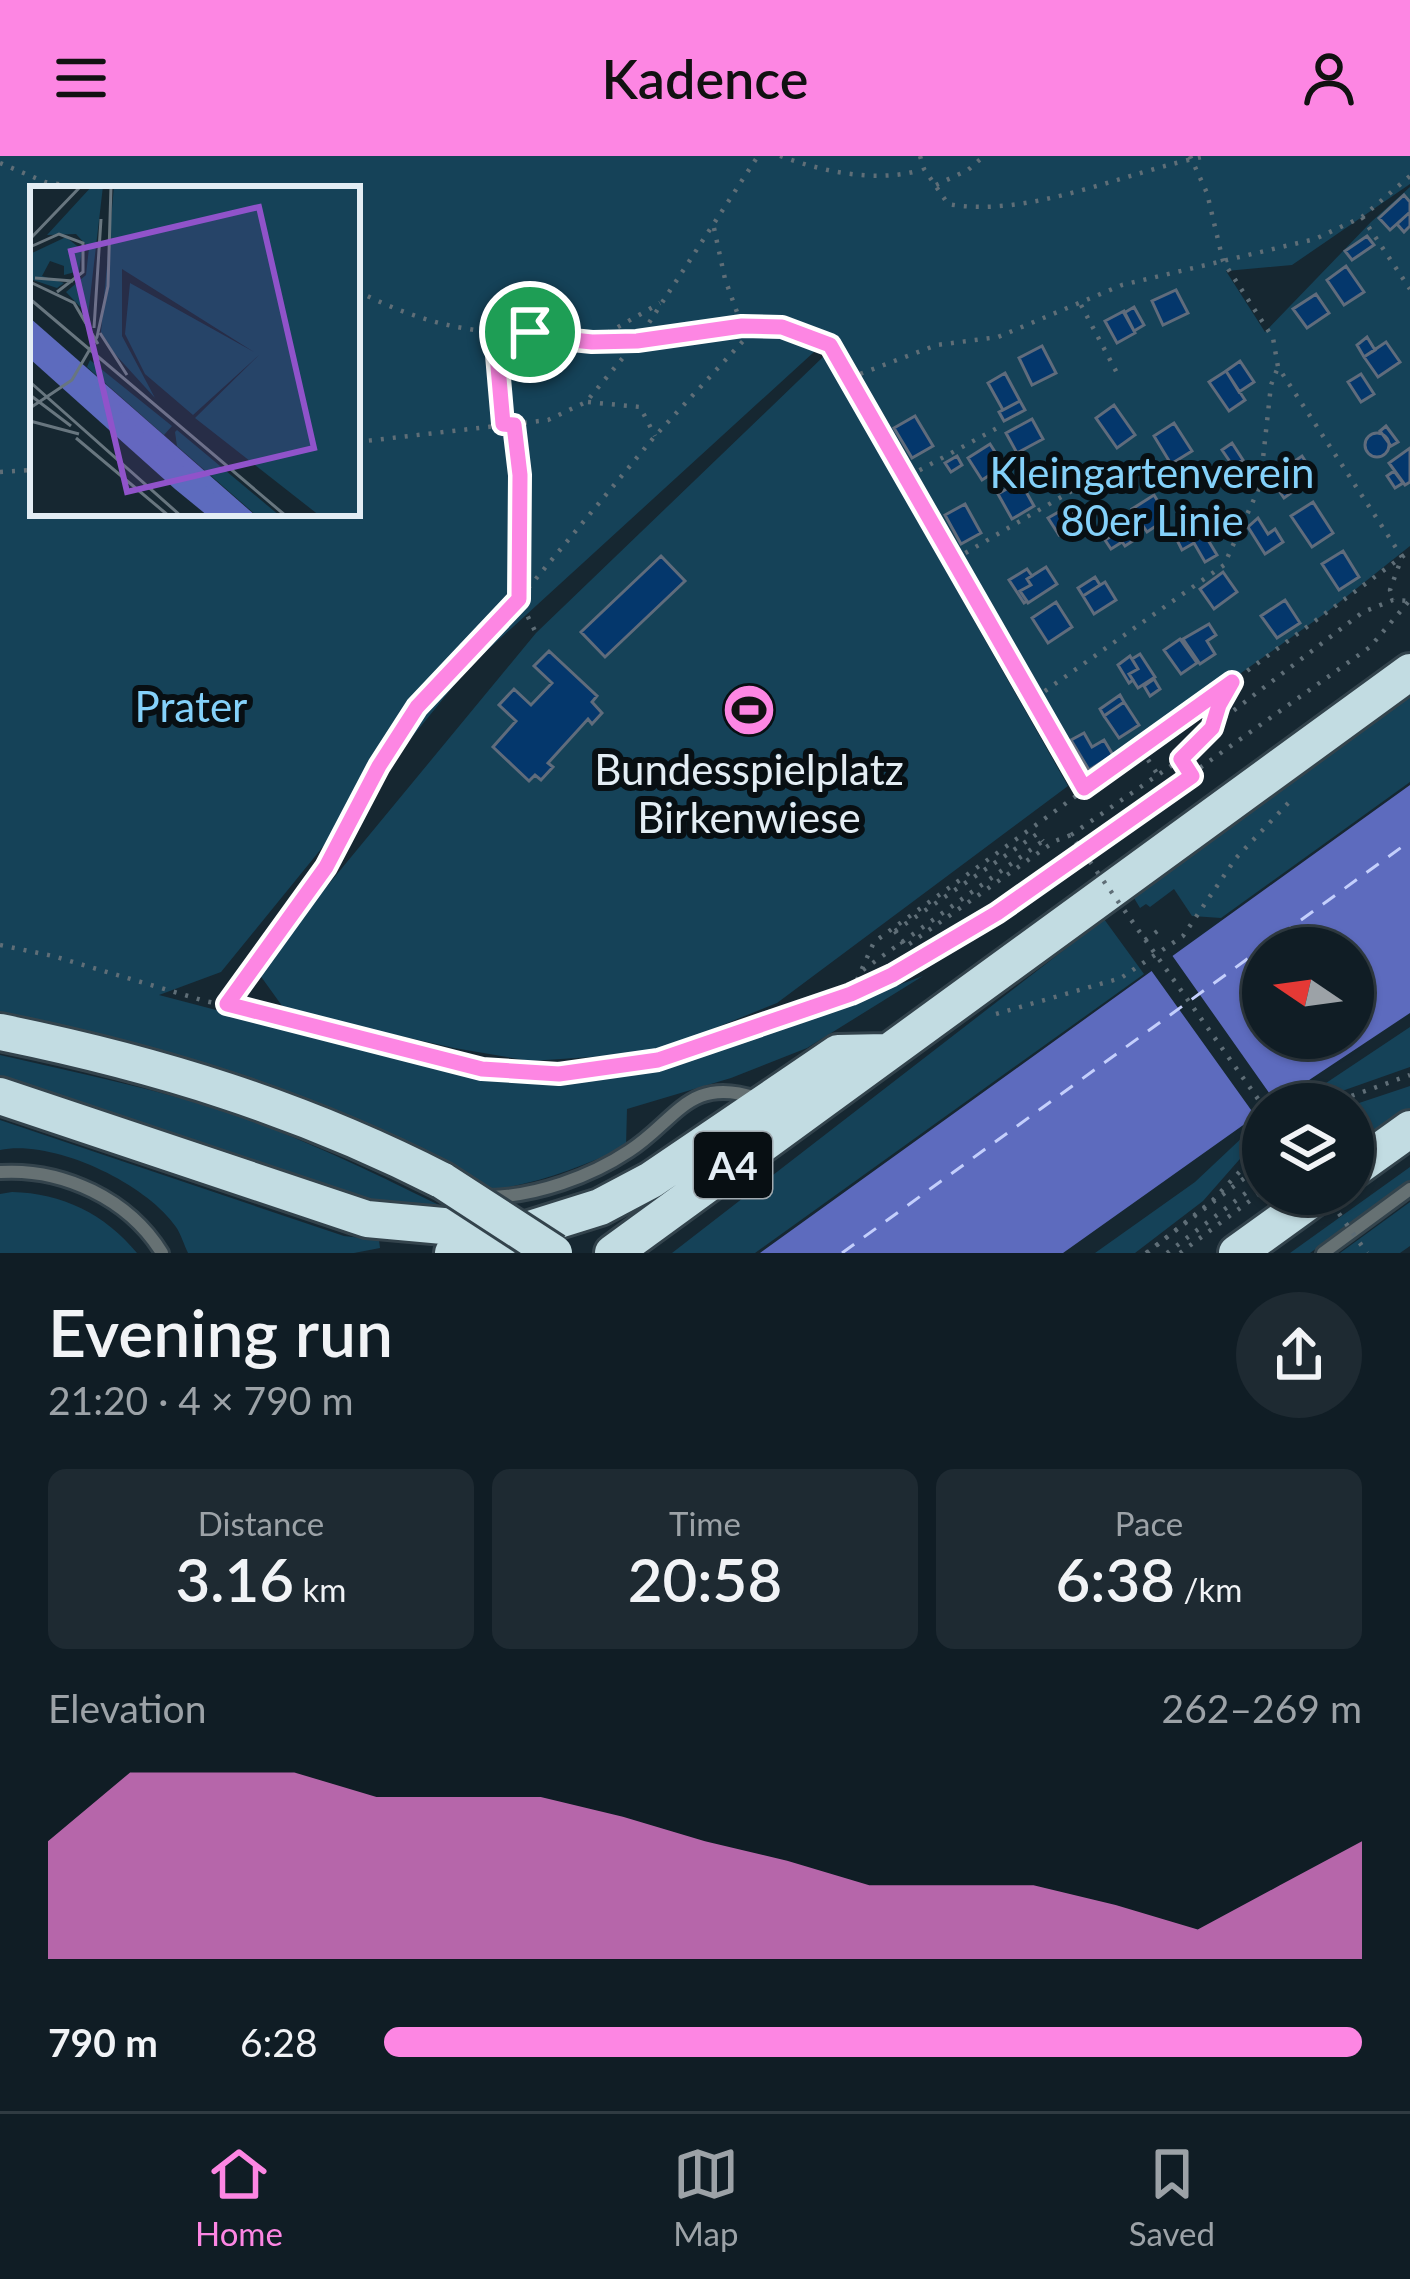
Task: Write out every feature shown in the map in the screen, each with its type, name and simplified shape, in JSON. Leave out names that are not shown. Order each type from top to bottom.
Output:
[{"type":"highway","name":"A4","points":[[613,1253],[1410,671]]},
{"type":"highway","points":[[0,1032],[140,1064],[310,1118],[450,1189],[554,1253]]},
{"type":"highway","points":[[453,1253],[568,1219],[626,1194],[838,1053],[886,1052]]},
{"type":"highway","points":[[0,1096],[367,1219],[520,1233]]},
{"type":"highway","points":[[1374,1155],[1410,1129]]},
{"type":"highway","points":[[1238,1253],[1292,1215]]},
{"type":"lane","points":[[450,1189],[526,1192],[591,1172],[631,1150],[682,1103],[730,1089],[763,1101]]},
{"type":"lane","points":[[0,1172],[49,1174],[83,1186],[133,1217],[162,1253]]},
{"type":"lane","points":[[1323,1253],[1410,1189]]},
{"type":"path","points":[[360,442],[548,420],[586,402],[637,341],[758,156]]},
{"type":"path","points":[[780,156],[837,172],[898,177],[924,169]]},
{"type":"path","points":[[920,156],[948,205],[969,208],[1019,202],[1207,156]]},
{"type":"path","points":[[936,185],[968,170],[984,156]]},
{"type":"path","points":[[1190,158],[1207,193],[1223,261],[1274,338],[1278,368],[1402,557]]},
{"type":"path","points":[[0,163],[45,182],[70,186]]},
{"type":"path","points":[[849,378],[937,345],[998,338],[1122,285],[1315,239],[1362,217],[1410,176]]},
{"type":"path","points":[[1362,217],[1410,289]]},
{"type":"path","points":[[714,228],[742,326]]},
{"type":"path","points":[[360,293],[400,313],[495,332],[592,342],[637,341],[758,326],[782,327],[830,345],[1084,788]]},
{"type":"path","points":[[592,342],[664,300]]},
{"type":"path","points":[[1081,305],[1117,373]]},
{"type":"path","points":[[227,1004],[326,867],[379,766],[417,707],[519,599],[655,436],[758,326]]},
{"type":"path","points":[[495,332],[503,424]]},
{"type":"path","points":[[1035,698],[1223,565],[1260,486],[1271,386],[1278,368]]},
{"type":"path","points":[[586,402],[640,407],[655,436]]},
{"type":"path","points":[[514,425],[520,475],[519,599],[536,633]]},
{"type":"path","points":[[906,478],[999,428]]},
{"type":"path","points":[[954,560],[1111,469]]},
{"type":"path","points":[[0,472],[30,470]]},
{"type":"path","points":[[851,994],[874,942],[1410,550]]},
{"type":"path","points":[[1393,600],[1390,590],[1402,557]]},
{"type":"path","points":[[859,974],[882,953],[900,940],[917,928],[1043,841],[1037,834],[895,932],[905,947],[1054,841],[1071,836],[1181,759],[1212,728],[1363,612],[1393,600],[1409,601]]},
{"type":"path","points":[[0,945],[482,1069],[559,1074],[658,1060],[851,994],[997,913],[1370,647],[1409,601]]},
{"type":"path","points":[[1212,728],[1232,682]]},
{"type":"path","points":[[1141,748],[1158,775]]},
{"type":"path","points":[[1181,759],[1192,776]]},
{"type":"path","points":[[998,1014],[1121,978],[1174,938],[1236,858],[1297,795]]},
{"type":"path","points":[[1071,836],[1247,1083]]},
{"type":"path","points":[[1144,940],[1159,930]]},
{"type":"path","points":[[1374,1088],[1410,1075]]},
{"type":"path","points":[[1147,1253],[1212,1201],[1242,1169]]},
{"type":"path","points":[[1147,1253],[1242,1180]]},
{"type":"path","points":[[1167,1253],[1242,1196]]},
{"type":"path","points":[[1180,1253],[1242,1207]]},
{"type":"path","points":[[1338,1215],[1367,1253]]},
{"type":"green space","name":"Prater","points":[[0,156],[1410,156],[1410,184],[1292,265],[1226,271],[1265,332],[1410,187],[1410,546],[1327,612],[1089,781],[874,399],[826,341],[469,667],[221,972],[159,995],[456,1073],[540,1082],[639,1073],[923,976],[807,1048],[731,1078],[627,1109],[626,1146],[560,1173],[491,1190],[332,1110],[174,1056],[0,1016]]},
{"type":"green space","name":"Bundesspielplatz Birkenwiese","points":[[824,356],[1068,786],[777,1003],[653,1053],[530,1061],[285,1010],[257,971],[536,633]]},
{"type":"green space","points":[[1410,694],[1410,782],[1221,918],[1192,916],[1174,889],[1150,907],[1140,908],[1134,898]]},
{"type":"green space","points":[[1104,919],[1144,974],[755,1253],[672,1253]]},
{"type":"green space","points":[[1410,1027],[1410,1067],[1365,1083],[1326,1083],[1362,1059],[1374,1059],[1374,1051]]},
{"type":"green space","points":[[0,1055],[243,1118],[328,1152],[464,1217],[387,1212],[0,1085]]},
{"type":"green space","points":[[1410,1086],[1410,1108],[1374,1134],[1374,1098]]},
{"type":"green space","points":[[0,1120],[344,1236],[379,1240],[380,1248],[354,1253],[188,1253],[178,1230],[162,1211],[121,1180],[46,1151],[0,1150]]},
{"type":"green space","points":[[1242,1138],[1242,1157],[1203,1201],[1135,1253],[1095,1253],[1195,1182]]},
{"type":"green space","points":[[1410,1167],[1410,1181],[1374,1207],[1374,1193]]},
{"type":"green space","points":[[0,1194],[48,1196],[81,1208],[111,1227],[137,1253],[0,1253]]},
{"type":"green space","points":[[1410,1202],[1410,1246],[1400,1253],[1340,1253]]},
{"type":"green space","points":[[1343,1215],[1363,1215],[1310,1253],[1290,1253]]},
{"type":"water","points":[[1410,785],[1410,1013],[1374,1037],[1374,927],[1242,927],[1242,1059],[1341,1059],[1305,1083],[1242,1083],[1242,1126],[1063,1253],[760,1253]]},
{"type":"pier","points":[[1169,951],[1262,1083],[1242,1083],[1242,1097],[1148,966]]},
{"type":"building","points":[[1404,195],[1410,212],[1390,230],[1379,218]]},
{"type":"building","points":[[1410,212],[1410,226],[1404,232],[1397,224]]},
{"type":"building","points":[[1367,236],[1374,245],[1352,260],[1345,251]]},
{"type":"building","points":[[1346,266],[1364,292],[1344,305],[1327,280]]},
{"type":"building","points":[[1176,290],[1188,313],[1163,325],[1152,301]]},
{"type":"building","points":[[1316,294],[1329,313],[1307,328],[1293,309]]},
{"type":"building","points":[[1134,307],[1144,325],[1134,331],[1124,313]]},
{"type":"building","points":[[1124,311],[1135,333],[1117,343],[1105,321]]},
{"type":"building","points":[[1367,337],[1375,350],[1364,357],[1357,345]]},
{"type":"building","points":[[1386,342],[1400,362],[1378,377],[1364,357]]},
{"type":"building","points":[[1042,346],[1056,373],[1032,385],[1019,358]]},
{"type":"building","points":[[1240,361],[1254,382],[1239,392],[1226,371]]},
{"type":"building","points":[[1226,371],[1245,400],[1229,411],[1209,382]]},
{"type":"building","points":[[1005,373],[1020,401],[1003,410],[988,383]]},
{"type":"building","points":[[1361,374],[1374,394],[1361,402],[1348,382]]},
{"type":"building","points":[[1020,401],[1025,410],[1004,421],[999,412]]},
{"type":"building","points":[[1114,405],[1135,435],[1117,448],[1096,418]]},
{"type":"building","points":[[915,416],[933,446],[912,458],[894,428]]},
{"type":"building","points":[[1032,419],[1043,439],[1017,453],[1006,433]]},
{"type":"building","points":[[1174,423],[1192,451],[1171,464],[1154,436]]},
{"type":"building","points":[[1386,426],[1398,442],[1391,446],[1380,431]]},
{"type":"building","points":[[1377,433],[1389,445],[1377,457],[1365,445]]},
{"type":"building","points":[[1232,443],[1243,460],[1233,466],[1222,450]]},
{"type":"building","points":[[990,444],[1004,466],[982,480],[968,458]]},
{"type":"building","points":[[1410,448],[1410,482],[1405,485],[1389,463]]},
{"type":"building","points":[[957,456],[962,465],[951,472],[945,463]]},
{"type":"building","points":[[1302,456],[1315,476],[1284,498],[1270,478]]},
{"type":"building","points":[[1394,471],[1403,483],[1395,488],[1387,476]]},
{"type":"building","points":[[1020,481],[1034,506],[1012,519],[998,494]]},
{"type":"building","points":[[1154,495],[1168,518],[1147,532],[1132,509]]},
{"type":"building","points":[[1313,502],[1333,533],[1312,547],[1291,516]]},
{"type":"building","points":[[965,504],[981,533],[961,544],[945,515]]},
{"type":"building","points":[[1069,506],[1080,524],[1059,535],[1048,518]]},
{"type":"building","points":[[1128,515],[1132,522],[1116,533],[1111,526]]},
{"type":"building","points":[[1258,518],[1268,534],[1275,529],[1283,542],[1265,554],[1248,527]]},
{"type":"building","points":[[1133,522],[1142,535],[1125,546],[1116,533]]},
{"type":"building","points":[[1199,525],[1217,555],[1205,562],[1194,543],[1182,550],[1176,538]]},
{"type":"building","points":[[1116,533],[1122,542],[1111,549],[1105,540]]},
{"type":"building","points":[[1343,551],[1359,577],[1339,590],[1322,564]]},
{"type":"building","points":[[661,556],[685,581],[605,657],[581,632]]},
{"type":"building","points":[[1046,567],[1057,584],[1028,603],[1020,591],[1031,585],[1027,579]]},
{"type":"building","points":[[1027,569],[1032,576],[1027,579],[1031,585],[1020,591],[1024,603],[1009,580]]},
{"type":"building","points":[[1223,572],[1237,592],[1214,609],[1200,589]]},
{"type":"building","points":[[1095,577],[1100,585],[1083,596],[1078,588]]},
{"type":"building","points":[[1105,582],[1116,600],[1094,614],[1083,596]]},
{"type":"building","points":[[1285,600],[1300,623],[1277,638],[1261,616]]},
{"type":"building","points":[[1056,602],[1072,627],[1048,643],[1032,618]]},
{"type":"building","points":[[1209,624],[1216,635],[1207,641],[1215,654],[1200,664],[1183,639]]},
{"type":"building","points":[[1180,639],[1197,663],[1181,674],[1164,650]]},
{"type":"building","points":[[549,651],[597,696],[592,702],[602,713],[592,724],[588,719],[548,763],[553,767],[541,780],[535,775],[529,781],[493,747],[516,721],[499,705],[514,689],[531,705],[552,683],[534,666]]},
{"type":"building","points":[[1140,654],[1155,677],[1138,688],[1129,674],[1138,669],[1132,659]]},
{"type":"building","points":[[1130,656],[1138,669],[1129,674],[1133,680],[1129,683],[1118,665]]},
{"type":"building","points":[[1154,679],[1160,689],[1150,696],[1144,686]]},
{"type":"building","points":[[1120,695],[1124,702],[1104,716],[1100,709]]},
{"type":"building","points":[[1124,702],[1139,725],[1119,738],[1104,716]]},
{"type":"building","points":[[1084,733],[1092,747],[1104,740],[1113,755],[1089,770],[1071,740]]},
{"type":"ferry route","points":[[842,1253],[1410,841]]},
{"type":"place","name":"Bundesspielplatz Birkenwiese","points":[[749,710]]},
{"type":"route","points":[[742,326],[782,327],[830,345],[1084,788],[1232,682],[1212,728],[1181,759],[1192,776],[997,913],[892,975],[851,994],[658,1060],[559,1074],[482,1069],[227,1004],[326,867],[379,766],[417,707],[519,599],[520,475],[514,425],[503,424],[495,332],[530,332],[592,342],[637,341],[742,326]]},
{"type":"park label","name":"Kleingartenverein 80er Linie","points":[[1152,496]]}]
